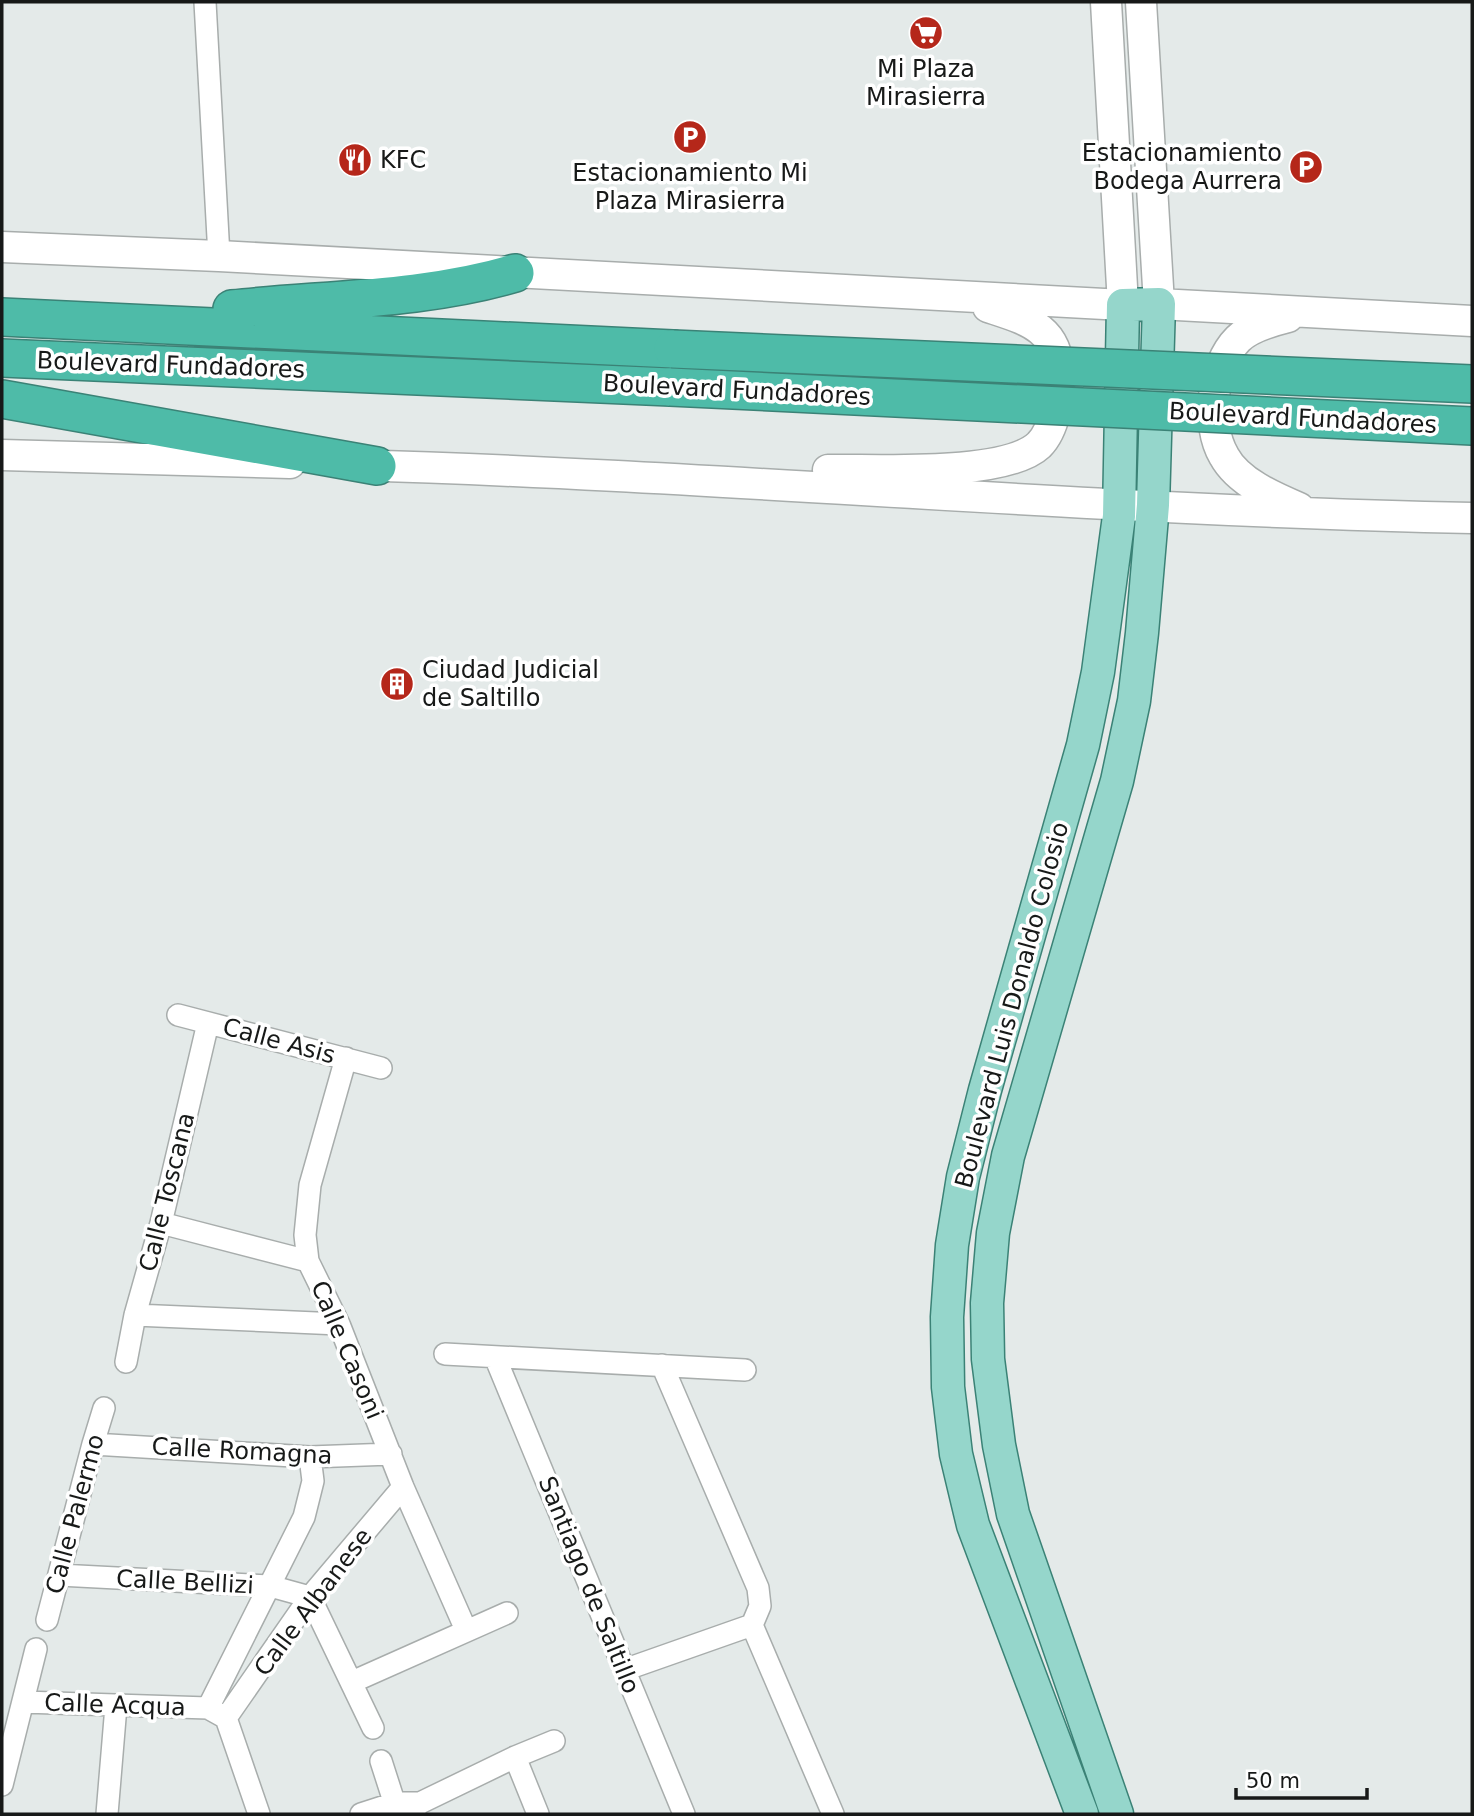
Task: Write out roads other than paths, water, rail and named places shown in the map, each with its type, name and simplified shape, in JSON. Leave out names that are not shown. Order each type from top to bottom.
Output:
[{"type":"highway","points":[[97,322],[412,294],[458,288],[515,273]]},
{"type":"highway","name":"Boulevard Fundadores","points":[[2,317],[1472,384]]},
{"type":"highway","name":"Boulevard Fundadores","points":[[2,358],[1472,426]]},
{"type":"highway","points":[[2,399],[377,466]]},
{"type":"main road","points":[[1107,2],[1124,305]]},
{"type":"main road","points":[[1141,2],[1159,304]]},
{"type":"main road","points":[[2,247],[1472,321]]},
{"type":"main road","points":[[663,478],[742,471],[956,467],[1006,462],[1024,455],[1038,445],[1052,423],[1059,379],[1054,344],[1034,325],[960,297]]},
{"type":"main road","name":"Boulevard Luis Donaldo Colosio","points":[[1117,1814],[1013,1514],[999,1446],[988,1359],[987,1303],[993,1233],[1008,1156],[1124,750],[1134,701],[1153,505],[1159,304]]},
{"type":"main road","name":"Boulevard Luis Donaldo Colosio","points":[[1082,1814],[972,1525],[956,1454],[948,1387],[947,1317],[952,1245],[963,1177],[1088,721],[1110,597],[1120,504],[1124,305]]},
{"type":"main road","points":[[1312,312],[1254,328],[1239,337],[1217,375],[1214,392],[1218,438],[1223,455],[1231,466],[1255,486],[1315,515]]},
{"type":"main road","points":[[2,455],[663,478],[1315,515],[1472,518]]},
{"type":"street","points":[[205,2],[219,256]]},
{"type":"street","name":"Calle Asis","points":[[178,1015],[381,1068]]},
{"type":"street","name":"Calle Toscana","points":[[126,1362],[135,1315],[161,1223],[208,1023]]},
{"type":"street","name":"Calle Casoni","points":[[346,1058],[310,1185],[305,1235],[308,1261],[339,1324],[403,1488],[466,1630]]},
{"type":"street","points":[[161,1223],[308,1261]]},
{"type":"street","points":[[135,1315],[339,1324]]},
{"type":"street","points":[[445,1354],[745,1370]]},
{"type":"street","name":"Santiago de Saltillo","points":[[495,1357],[684,1814]]},
{"type":"street","points":[[662,1365],[758,1588],[760,1606],[752,1625],[832,1814]]},
{"type":"street","name":"Calle Palermo","points":[[47,1619],[104,1408]]},
{"type":"street","name":"Calle Romagna","points":[[93,1444],[310,1457],[391,1454]]},
{"type":"street","points":[[257,1813],[217,1713],[270,1586],[304,1517],[313,1481],[310,1457]]},
{"type":"street","name":"Calle Albanese","points":[[217,1713],[310,1597],[403,1488]]},
{"type":"street","name":"Calle Bellizi","points":[[59,1575],[270,1586],[310,1597]]},
{"type":"street","points":[[310,1597],[373,1728]]},
{"type":"street","points":[[352,1682],[507,1614]]},
{"type":"street","points":[[624,1670],[752,1625]]},
{"type":"street","points":[[2,1785],[36,1649]]},
{"type":"street","name":"Calle Acqua","points":[[23,1702],[217,1713]]},
{"type":"street","points":[[107,1814],[116,1706]]},
{"type":"street","points":[[361,1814],[406,1809],[554,1741]]},
{"type":"street","points":[[515,1757],[538,1814]]},
{"type":"street","points":[[381,1761],[406,1809]]},
{"type":"place","name":"Mi Plaza Mirasierra","points":[[926,33]]},
{"type":"place","name":"Estacionamiento Mi Plaza Mirasierra","points":[[690,137]]},
{"type":"place","name":"KFC","points":[[355,160]]},
{"type":"place","name":"Estacionamiento Bodega Aurrera","points":[[1306,167]]},
{"type":"place","name":"Ciudad Judicial de Saltillo","points":[[397,684]]}]
